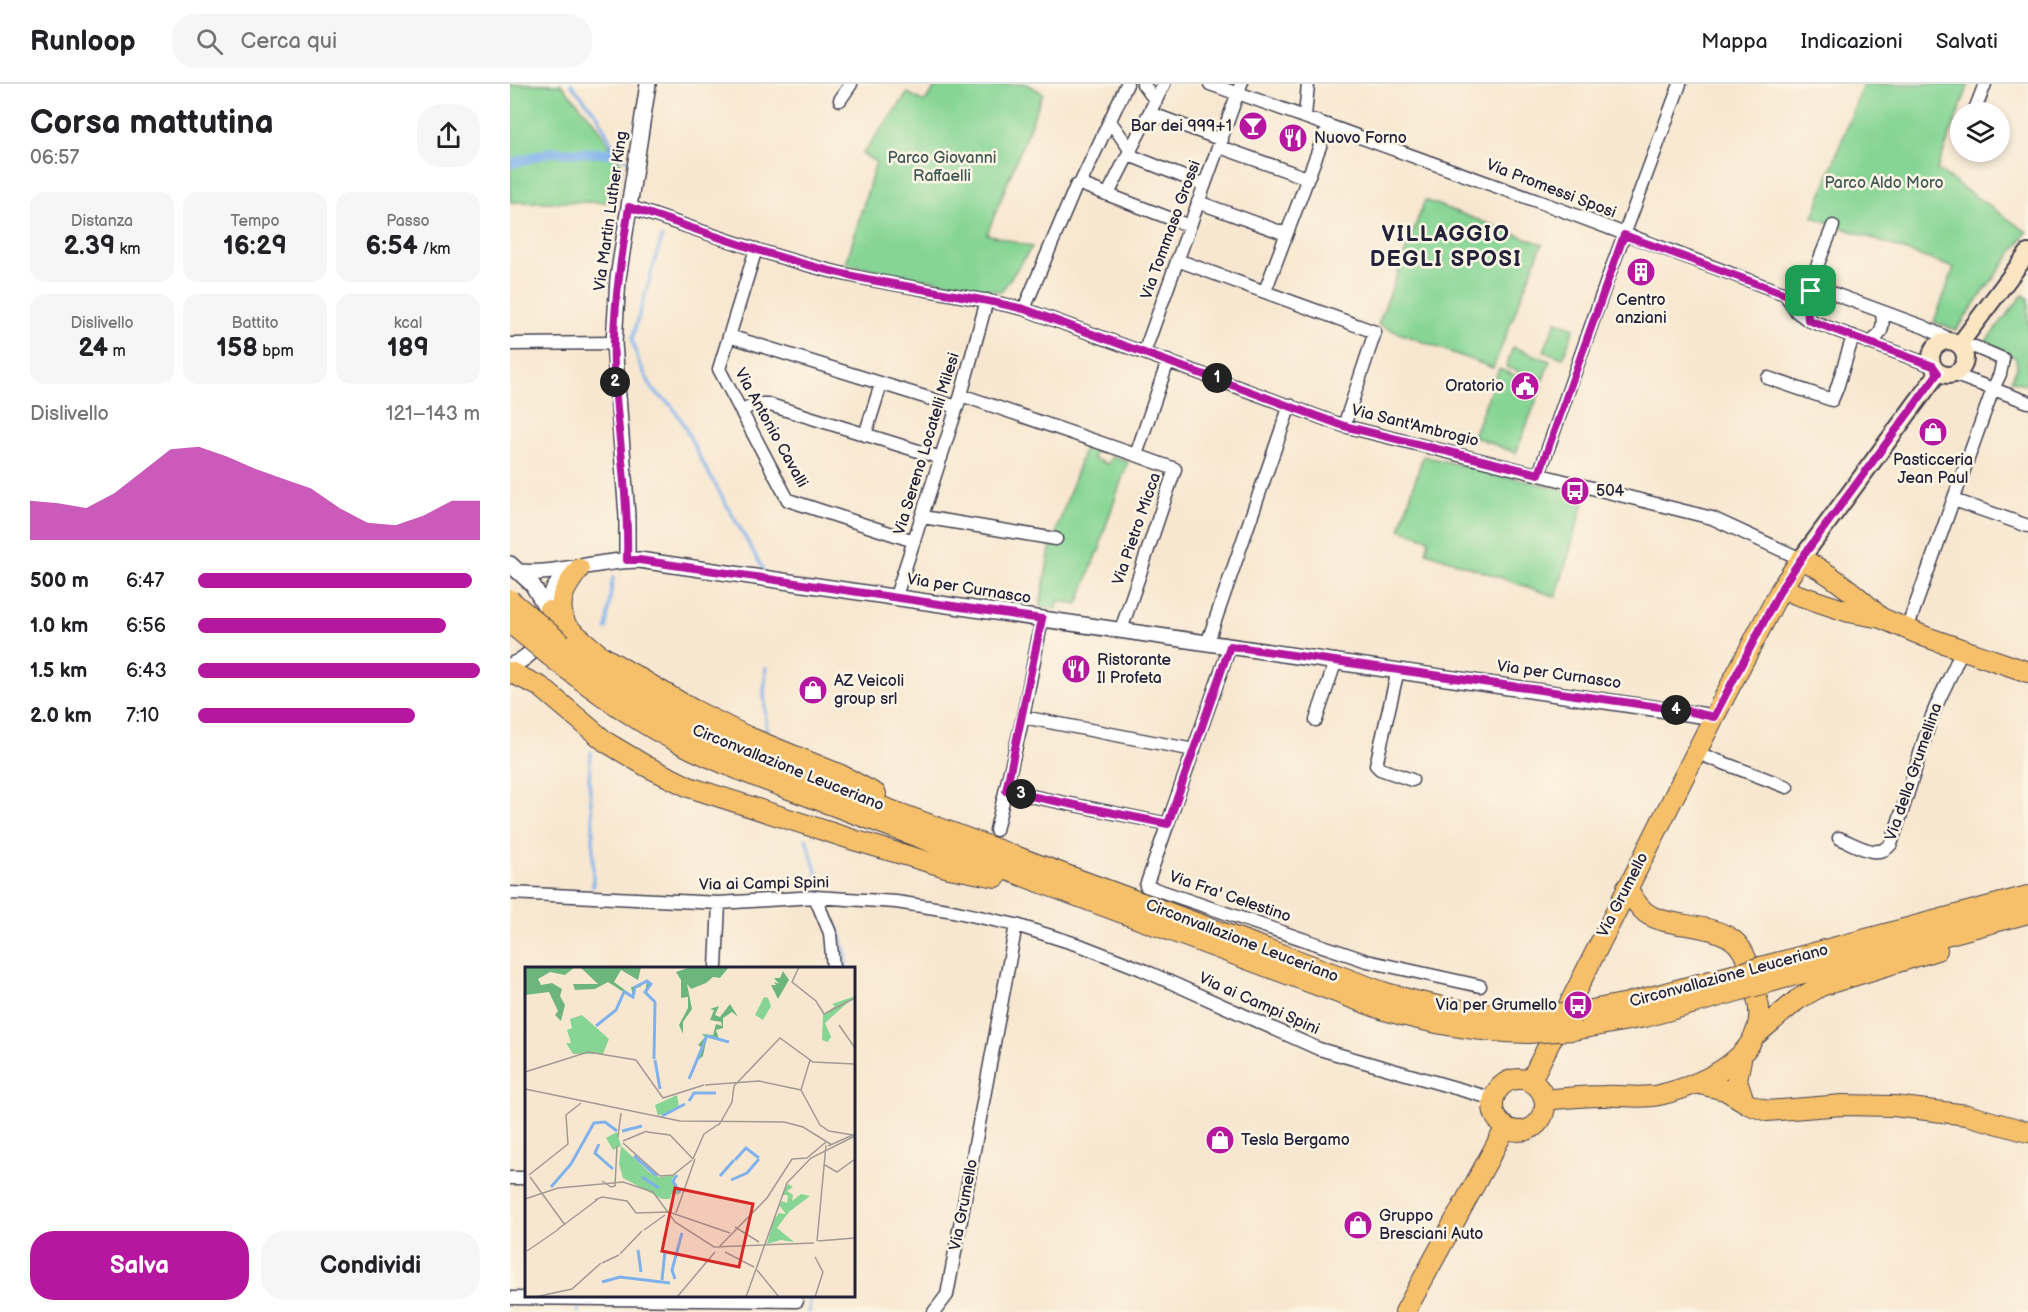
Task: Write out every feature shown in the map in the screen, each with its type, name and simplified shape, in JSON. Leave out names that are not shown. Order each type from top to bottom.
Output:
[{"type":"main road","points":[[1957,345],[2028,253]]},
{"type":"main road","points":[[1942,342],[1957,345],[1965,357],[1963,366],[1957,373],[1940,371],[1932,352],[1942,342]]},
{"type":"main road","points":[[1881,618],[1860,598],[1821,568],[1801,559],[1940,371]]},
{"type":"main road","name":"Via Grumello","points":[[1530,1082],[1550,1038],[1714,717],[1782,587],[1801,559]]},
{"type":"main road","points":[[560,642],[562,599],[567,584],[588,566]]},
{"type":"main road","points":[[1782,587],[1795,594],[1849,612],[1881,618],[2028,672]]},
{"type":"main road","name":"Circonvallazione Leuceriano","points":[[510,600],[560,642],[626,692],[678,723],[734,750],[1383,993],[1468,1013],[1573,1030],[1645,1017],[1739,982],[2028,896]]},
{"type":"main road","points":[[548,611],[560,642]]},
{"type":"main road","name":"Circonvallazione Leuceriano","points":[[510,623],[560,642],[624,711],[687,747],[725,765],[1337,994],[1400,1015],[1480,1030],[1529,1024],[1739,982]]},
{"type":"main road","points":[[510,672],[540,687],[606,742],[646,766],[689,787],[868,845],[949,868],[991,876],[1212,947]]},
{"type":"main road","points":[[510,690],[520,686],[540,687]]},
{"type":"main road","points":[[1627,887],[1638,905],[1649,915],[1717,931],[1736,942],[1745,957],[1758,1002],[1760,1022],[1757,1034]]},
{"type":"main road","name":"Circonvallazione Leuceriano","points":[[1764,975],[2028,913]]},
{"type":"main road","points":[[1545,1100],[1657,1095],[1696,1083],[1716,1073],[1742,1054],[1757,1034],[1797,1000],[1821,986],[1954,945],[1987,924]]},
{"type":"main road","points":[[1742,1054],[1737,1080],[1744,1101]]},
{"type":"main road","points":[[1515,1080],[1530,1082],[1542,1092],[1545,1100],[1544,1114],[1535,1126],[1521,1131],[1506,1127],[1495,1114],[1494,1099],[1497,1092],[1508,1082],[1515,1080]]},
{"type":"main road","points":[[1696,1083],[1725,1090],[1767,1111],[1842,1105],[1926,1108],[1989,1119],[2028,1132]]},
{"type":"main road","points":[[1405,1312],[1506,1127]]},
{"type":"street","name":"Via Martin Luther King","points":[[627,560],[627,516],[614,343],[618,278],[648,84]]},
{"type":"street","points":[[840,100],[850,84]]},
{"type":"street","points":[[629,207],[756,249],[861,278],[987,300],[1024,309],[1076,186],[1080,184],[1127,84]]},
{"type":"street","points":[[1143,84],[1156,101]]},
{"type":"street","points":[[1108,194],[1164,84]]},
{"type":"street","name":"Via Promessi Sposi","points":[[1210,84],[1239,90],[1785,294],[1811,291],[1829,292],[1924,327],[1957,345],[1975,347],[2003,358],[2004,361],[1993,389]]},
{"type":"street","points":[[1305,116],[1308,84]]},
{"type":"street","points":[[1539,474],[1680,84]]},
{"type":"street","points":[[1978,102],[1985,84]]},
{"type":"street","name":"Via Tommaso Grossi","points":[[1144,353],[1239,90]]},
{"type":"street","points":[[1150,113],[1307,178]]},
{"type":"street","points":[[1113,124],[1130,153],[1204,185]]},
{"type":"street","points":[[1265,291],[1328,125]]},
{"type":"street","points":[[1080,184],[1190,226]]},
{"type":"street","points":[[1198,202],[1286,234]]},
{"type":"street","points":[[1808,320],[1807,305],[1813,279],[1833,226]]},
{"type":"street","name":"Via Antonio Cavalli","points":[[756,249],[719,369],[788,500],[914,542]]},
{"type":"street","points":[[1177,260],[1376,332],[1344,426]]},
{"type":"street","points":[[1785,294],[1797,312],[1808,320],[2028,402]]},
{"type":"street","name":"Via Sereno Locatelli Milesi","points":[[896,596],[959,401],[987,300]]},
{"type":"street","name":"Via Sant'Ambrogio","points":[[1024,309],[1344,426],[1712,518],[1747,532],[1801,559]]},
{"type":"street","points":[[1870,343],[1883,329],[1882,313]]},
{"type":"street","points":[[729,336],[881,384],[959,401],[1136,455]]},
{"type":"street","points":[[1768,378],[1832,400],[1853,336]]},
{"type":"street","points":[[510,344],[614,343]]},
{"type":"street","name":"Via Pietro Micca","points":[[1120,630],[1175,469],[1136,455],[1168,361]]},
{"type":"street","points":[[866,435],[881,384]]},
{"type":"street","points":[[1907,629],[1993,389]]},
{"type":"street","points":[[741,411],[754,404],[762,403],[941,458]]},
{"type":"street","points":[[1208,641],[1290,405]]},
{"type":"street","points":[[1954,500],[2028,526]]},
{"type":"street","points":[[923,517],[1056,539]]},
{"type":"street","name":"Via per Curnasco","points":[[515,568],[546,573],[639,560],[757,575],[1042,619],[1687,711],[1714,717]]},
{"type":"street","name":"Via per Curnasco","points":[[510,666],[524,658],[539,643],[545,630],[550,593],[554,587],[564,576],[588,566]]},
{"type":"street","points":[[515,568],[536,590],[548,611]]},
{"type":"street","points":[[996,830],[1023,717],[1042,619]]},
{"type":"street","name":"Via Fra' Celestino","points":[[1230,646],[1146,886],[1367,961],[1480,986]]},
{"type":"street","name":"Via della Grumellina","points":[[1839,838],[1874,852],[1887,849],[1891,844],[1933,715],[1949,676],[1956,667],[1962,648]]},
{"type":"street","points":[[1316,720],[1336,660]]},
{"type":"street","points":[[1398,670],[1376,765],[1380,769],[1412,780]]},
{"type":"street","points":[[1023,717],[1194,750]]},
{"type":"street","points":[[1697,753],[1787,787]]},
{"type":"street","points":[[1006,791],[1168,824]]},
{"type":"street","name":"Via ai Campi Spini","points":[[510,893],[719,903],[815,897],[896,902],[948,910],[1016,925],[1082,946],[1141,969],[1319,1049],[1494,1099]]},
{"type":"street","points":[[815,897],[830,933],[833,967]]},
{"type":"street","points":[[716,967],[719,903]]},
{"type":"street","name":"Via Grumello","points":[[934,1312],[939,1310],[950,1312],[947,1295],[1016,925]]},
{"type":"street","name":"Via Grumello","points":[[934,1312],[947,1295]]},
{"type":"street","points":[[510,1298],[700,1302],[797,1301]]},
{"type":"green space","points":[[510,84],[561,84],[597,125],[622,166],[615,202],[510,202]]},
{"type":"green space","name":"Parco Giovanni Raffaelli","points":[[938,84],[1027,84],[1043,93],[987,234],[1032,247],[1001,292],[846,264],[876,162],[862,154],[908,93],[924,102]]},
{"type":"green space","name":"Parco Aldo Moro","points":[[1863,84],[1969,84],[1962,102],[1950,102],[1950,135],[1937,170],[2027,232],[1956,330],[1934,322],[1954,268],[1813,217]]},
{"type":"green space","points":[[1425,200],[1542,244],[1493,368],[1378,325]]},
{"type":"green space","points":[[2023,295],[2028,298],[2028,386],[2011,380],[2017,368],[2016,358],[1986,341]]},
{"type":"green space","points":[[1556,321],[1574,328],[1563,358],[1544,351]]},
{"type":"green space","points":[[1513,347],[1550,361],[1543,380],[1506,367]]},
{"type":"green space","points":[[1499,369],[1542,386],[1516,453],[1473,436]]},
{"type":"green space","points":[[1085,447],[1095,450],[1093,459],[1108,464],[1112,456],[1128,461],[1099,552],[1097,552],[1078,604],[1058,601],[1056,609],[1040,607],[1051,543],[1055,544],[1057,529]]},
{"type":"green space","points":[[1423,456],[1586,495],[1556,597],[1426,552],[1429,539],[1400,529]]},
{"type":"waterway","points":[[571,84],[598,116],[616,153],[627,160]]},
{"type":"waterway","points":[[510,164],[550,152],[616,153]]},
{"type":"waterway","points":[[662,237],[632,339],[639,363],[653,390],[672,406],[683,423],[699,456],[763,569]]},
{"type":"waterway","points":[[606,629],[613,577]]},
{"type":"waterway","points":[[766,668],[764,693],[767,735]]},
{"type":"waterway","points":[[591,751],[589,779],[593,825],[593,887]]},
{"type":"waterway","points":[[806,839],[823,893]]},
{"type":"waterway","points":[[829,909],[844,946],[846,967]]},
{"type":"waterway","points":[[809,1312],[810,1297]]},
{"type":"place","name":"Bar dei 999+1","points":[[1253,126]]},
{"type":"place","name":"Nuovo Forno","points":[[1293,138]]},
{"type":"place","name":"Centro anziani","points":[[1641,272]]},
{"type":"place","name":"Oratorio","points":[[1525,386]]},
{"type":"place","name":"Pasticceria Jean Paul","points":[[1933,432]]},
{"type":"place","name":"504","points":[[1575,491]]},
{"type":"place","name":"Ristorante Il Profeta","points":[[1076,669]]},
{"type":"place","name":"AZ Veicoli group srl","points":[[813,690]]},
{"type":"place","name":"Via per Grumello","points":[[1578,1005]]},
{"type":"place","name":"Tesla Bergamo","points":[[1220,1140]]},
{"type":"place","name":"Gruppo Bresciani Auto","points":[[1358,1225]]},
{"type":"district","name":"VILLAGGIO DEGLI SPOSI","points":[[1446,246]]},
{"type":"route","points":[[629,207],[811,266],[861,278],[987,300],[1024,309],[1344,426],[1539,474],[1624,235],[1785,294],[1811,291],[1807,305],[1808,320],[1933,366],[1938,373],[1782,587],[1714,717],[1687,711],[1230,646],[1168,824],[1006,791],[1042,619],[757,575],[627,560],[627,516],[614,368],[614,343],[618,278],[629,207]]}]
